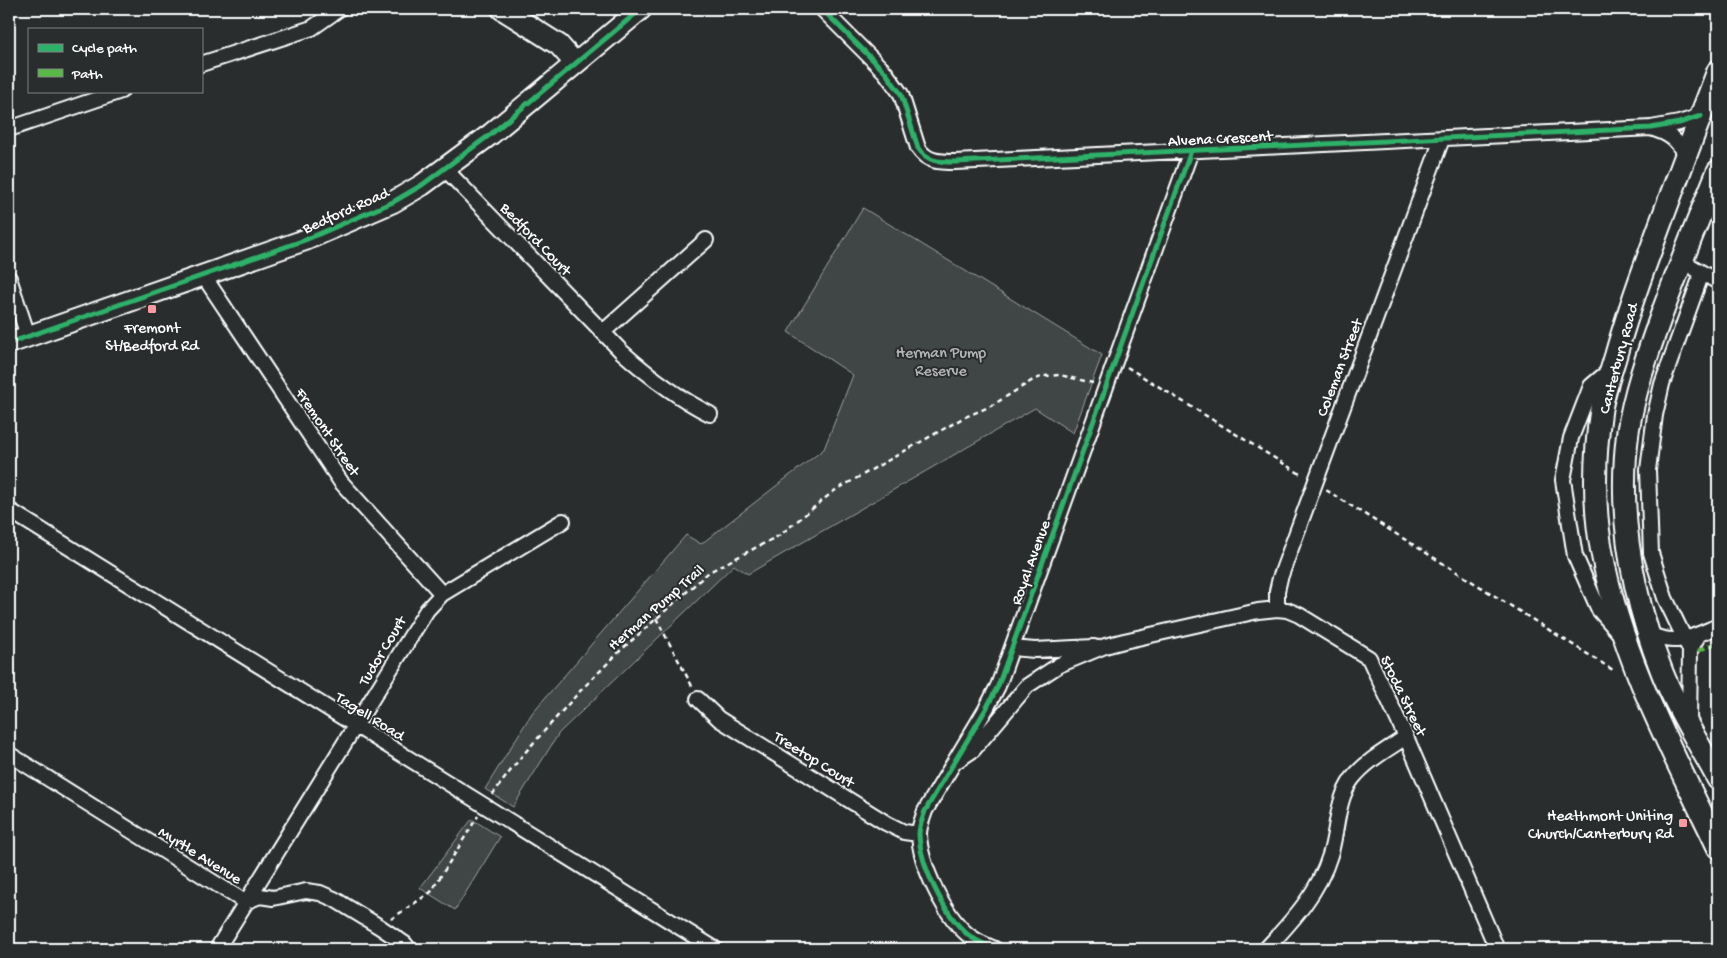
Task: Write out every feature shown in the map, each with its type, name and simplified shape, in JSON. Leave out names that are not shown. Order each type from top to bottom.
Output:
[{"type":"main road","points":[[502,9],[559,45],[575,63]]},
{"type":"main road","name":"Bedford Road","points":[[9,343],[305,240],[393,202],[422,185],[491,134],[641,9]]},
{"type":"main road","name":"Canterbury Road","points":[[1718,71],[1635,294],[1611,369],[1601,408],[1595,488],[1597,521],[1608,580],[1627,642],[1674,756],[1718,847]]},
{"type":"main road","name":"Canterbury Road","points":[[1718,171],[1682,261],[1641,377],[1630,422],[1626,458],[1625,500],[1632,568],[1638,602],[1663,674],[1689,729],[1718,779]]},
{"type":"street","points":[[202,64],[312,28],[339,9]]},
{"type":"street","name":"Alvena Crescent","points":[[822,9],[885,72],[901,94],[918,148],[928,159],[955,162],[1651,128],[1679,123],[1701,116]]},
{"type":"street","points":[[9,129],[117,92]]},
{"type":"street","name":"Alvena Crescent","points":[[1651,128],[1668,133],[1673,137],[1685,158]]},
{"type":"street","name":"Coleman Street","points":[[1277,610],[1277,591],[1283,569],[1442,139]]},
{"type":"street","name":"Royal Avenue","points":[[995,949],[982,944],[968,935],[945,908],[938,896],[927,867],[919,834],[925,811],[998,686],[1191,151]]},
{"type":"street","name":"Bedford Court","points":[[445,169],[622,352],[645,372],[692,405],[710,414]]},
{"type":"street","points":[[603,332],[706,240]]},
{"type":"street","points":[[1682,261],[1718,282]]},
{"type":"street","points":[[1689,729],[1688,645],[1665,598],[1651,553],[1648,470],[1655,415],[1662,384],[1702,273]]},
{"type":"street","name":"Fremont Street","points":[[203,275],[341,482],[442,594]]},
{"type":"street","points":[[9,278],[28,336]]},
{"type":"street","points":[[1611,369],[1591,386],[1571,438],[1563,480],[1575,556],[1599,610],[1627,642]]},
{"type":"street","name":"Tagell Road","points":[[9,510],[715,949]]},
{"type":"street","name":"Tudor Court","points":[[217,949],[427,610],[442,594],[563,521]]},
{"type":"street","name":"Stoda Street","points":[[954,762],[974,750],[1027,686],[1059,664],[1105,646],[1258,611],[1287,610],[1304,617],[1369,658],[1406,737],[1497,949]]},
{"type":"street","points":[[1688,645],[1699,634],[1718,626]]},
{"type":"street","points":[[1649,634],[1666,641],[1688,645]]},
{"type":"street","name":"Stoda Street","points":[[1012,648],[1035,650],[1105,646]]},
{"type":"street","name":"Treetop Court","points":[[698,699],[719,719],[886,823],[904,832],[919,834]]},
{"type":"street","points":[[1266,949],[1315,890],[1330,856],[1342,798],[1352,779],[1371,761],[1406,737]]},
{"type":"street","name":"Myrtle Avenue","points":[[9,754],[246,902],[260,896],[273,898],[306,891],[320,893],[334,898],[380,927],[405,944],[409,949]]},
{"type":"path","points":[[1122,364],[1302,476]]},
{"type":"path","points":[[1324,489],[1613,670]]},
{"type":"path","points":[[656,618],[698,699]]},
{"type":"green space","name":"Herman Pump Reserve","points":[[863,208],[1102,355],[1073,433],[1035,408],[748,574],[734,565],[559,733],[513,807],[485,789],[532,713],[686,535],[701,544],[824,449],[853,375],[788,332]]},
{"type":"green space","points":[[472,819],[500,837],[455,910],[420,888]]},
{"type":"marked path","points":[[1698,651],[1718,642]]},
{"type":"cycle path","points":[[9,343],[305,240],[393,202],[422,185],[491,134],[641,9]]},
{"type":"cycle path","points":[[822,9],[885,72],[901,94],[918,148],[929,159],[939,161],[955,162],[1651,128],[1679,123],[1701,116]]},
{"type":"cycle path","points":[[995,949],[967,934],[958,925],[942,902],[924,860],[920,846],[920,825],[925,811],[998,686],[1191,151]]},
{"type":"place","name":"Fremont St/Bedford Rd","points":[[152,309]]},
{"type":"place","name":"Heathmont Uniting Church/Canterbury Rd","points":[[1683,823]]}]
